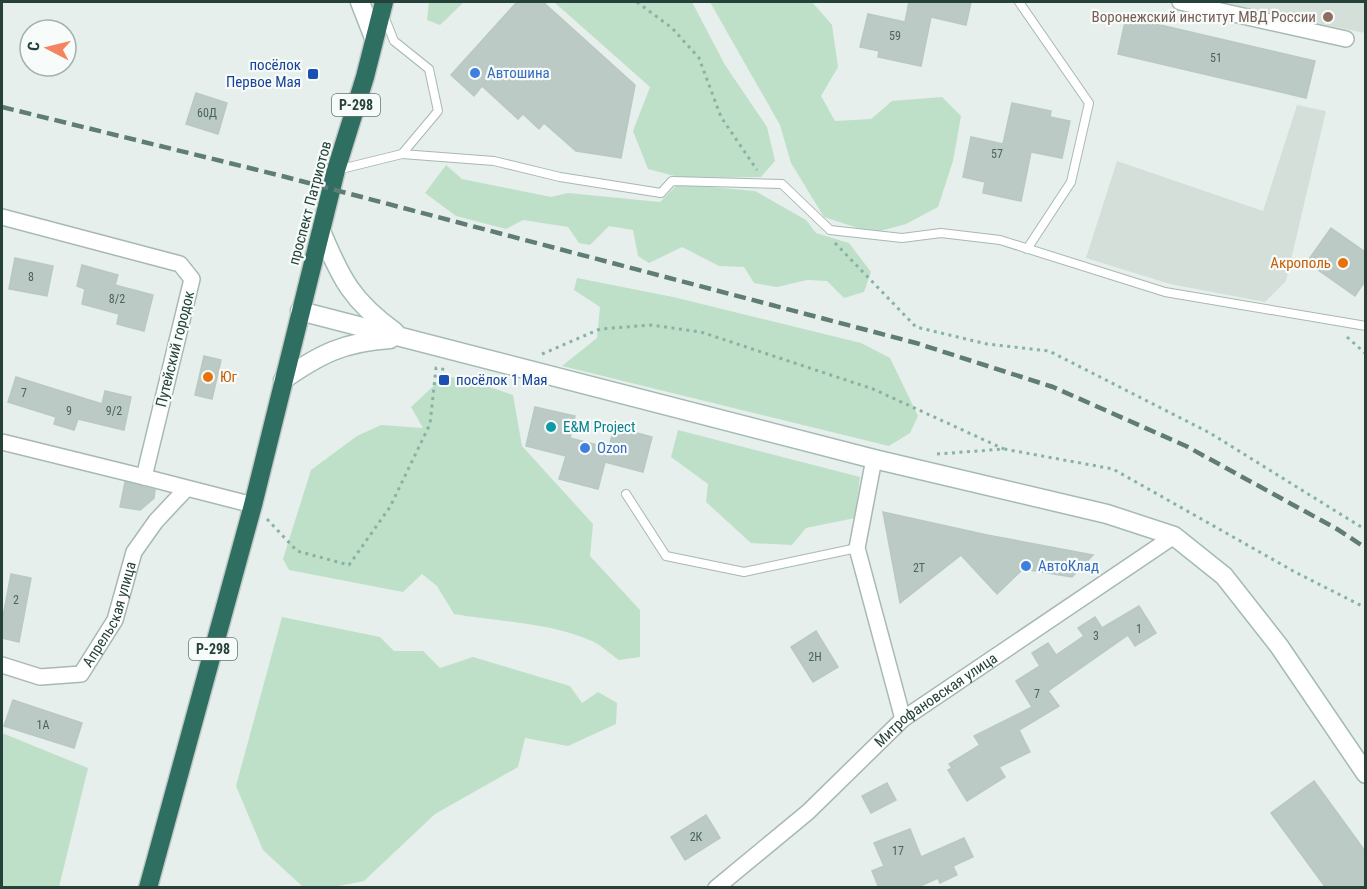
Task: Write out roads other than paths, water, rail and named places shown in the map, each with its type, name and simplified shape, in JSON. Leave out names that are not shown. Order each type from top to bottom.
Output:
[{"type":"highway","name":"проспект Патриотов","points":[[300,311],[336,170],[383,6]]},
{"type":"highway","name":"Р-298","points":[[148,888],[253,505],[300,311]]},
{"type":"street","points":[[360,2],[374,38]]},
{"type":"street","points":[[1180,2],[1346,39]]},
{"type":"street","name":"Путейский городок","points":[[2,217],[180,264],[192,279],[144,477]]},
{"type":"street","points":[[321,231],[344,283],[357,300],[375,317],[404,338]]},
{"type":"street","points":[[300,311],[874,459],[1107,514],[1174,536],[1224,576],[1279,646],[1365,774]]},
{"type":"street","points":[[283,380],[316,357],[349,344],[404,338]]},
{"type":"street","points":[[2,442],[253,505]]},
{"type":"street","points":[[874,459],[857,548],[903,718]]},
{"type":"street","name":"Апрельская улица","points":[[2,665],[40,677],[81,674],[115,620],[134,552],[156,521],[186,489]]},
{"type":"street","name":"Митрофановская улица","points":[[716,888],[808,812],[903,718],[1174,536]]},
{"type":"lane","points":[[1019,2],[1089,103],[1071,182],[1027,249]]},
{"type":"lane","points":[[383,6],[394,41],[429,69],[438,111],[402,153]]},
{"type":"lane","points":[[336,170],[402,153],[494,161],[560,177],[661,193],[672,181],[782,184],[830,230],[902,238],[941,233],[1000,240],[1166,292],[1365,326]]},
{"type":"lane","points":[[626,494],[666,556],[744,572],[857,548]]},
{"type":"railway","points":[[2,107],[282,176],[916,343],[1053,387],[1186,446],[1337,529],[1366,548]]},
{"type":"place","name":"Воронежский институт МВД России","points":[[1328,17]]},
{"type":"place","name":"Автошина","points":[[475,73]]},
{"type":"place","name":"посёлок Первое Мая","points":[[313,74]]},
{"type":"place","name":"Акрополь","points":[[1343,263]]},
{"type":"place","name":"Юг","points":[[208,377]]},
{"type":"place","name":"посёлок 1 Мая","points":[[444,380]]},
{"type":"place","name":"E&M Project","points":[[551,427]]},
{"type":"place","name":"Ozon","points":[[585,448]]},
{"type":"place","name":"АвтоКлад","points":[[1026,566]]}]
